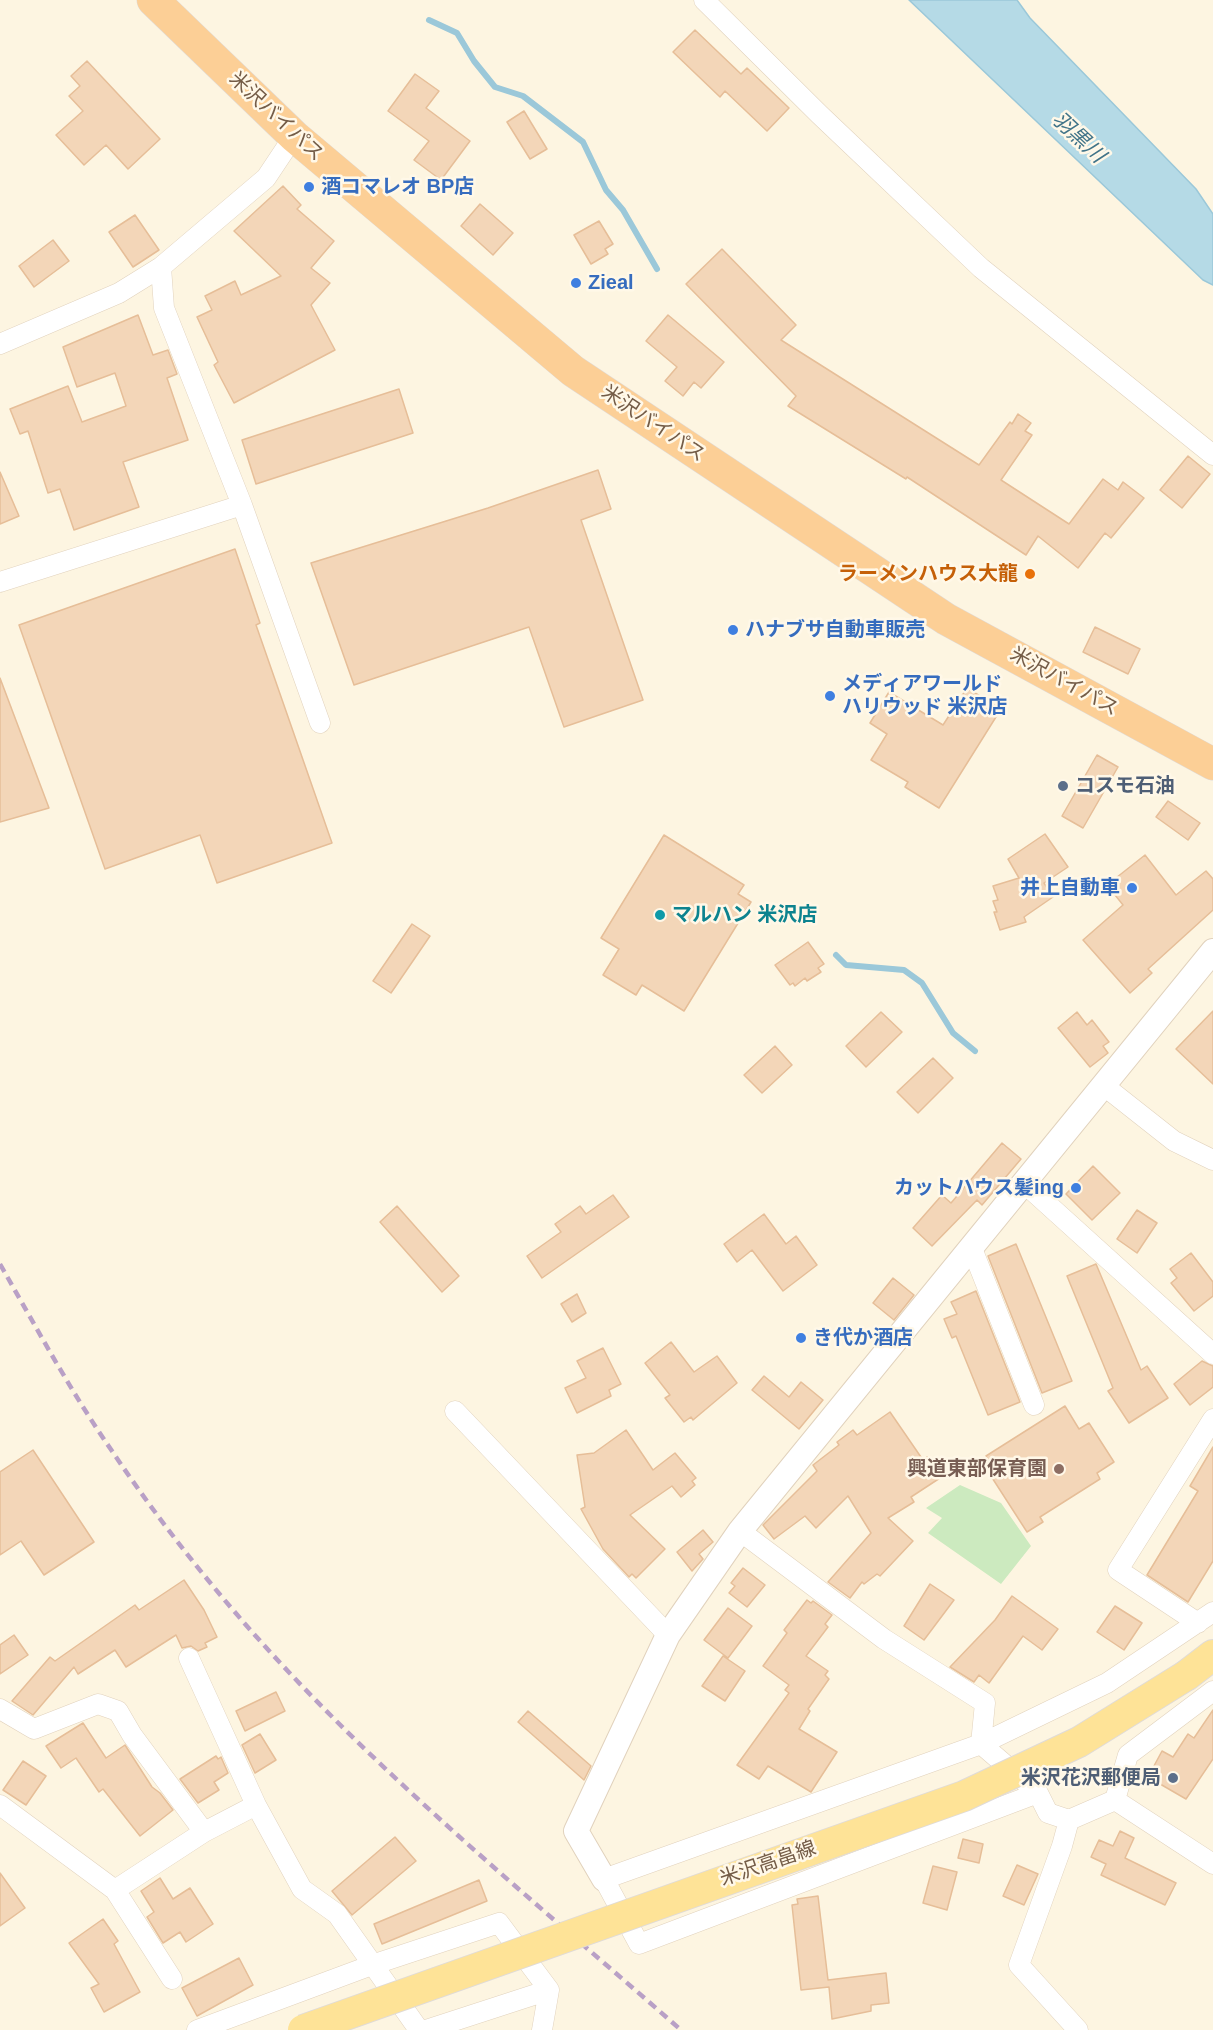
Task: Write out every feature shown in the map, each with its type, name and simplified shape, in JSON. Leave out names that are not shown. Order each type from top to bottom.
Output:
[{"type":"highway","name":"米沢バイパス","points":[[153,0],[294,136],[573,371],[946,619],[1213,764]]},
{"type":"main road","name":"米沢高畠線","points":[[303,2030],[964,1796],[1079,1742],[1187,1675],[1213,1655]]},
{"type":"street","points":[[704,0],[820,115],[981,268],[1213,454]]},
{"type":"street","points":[[0,344],[119,293],[161,267],[266,178],[294,136]]},
{"type":"street","points":[[161,267],[164,308],[242,505],[320,723]]},
{"type":"street","points":[[0,582],[242,505]]},
{"type":"street","points":[[1038,1793],[639,1944],[576,1831],[668,1635],[740,1531],[1213,951]]},
{"type":"street","points":[[1103,1085],[1174,1140],[1213,1160]]},
{"type":"street","points":[[1024,1183],[1213,1354]]},
{"type":"street","points":[[971,1246],[1034,1404]]},
{"type":"street","points":[[455,1411],[668,1635]]},
{"type":"street","points":[[604,1879],[981,1744],[1107,1683],[1206,1618],[1118,1570],[1213,1419]]},
{"type":"street","points":[[740,1531],[885,1639],[985,1703],[981,1744]]},
{"type":"street","points":[[189,1658],[256,1805],[302,1889],[338,1914],[419,2030]]},
{"type":"street","points":[[1115,1800],[1128,1755],[1213,1691]]},
{"type":"street","points":[[0,1709],[34,1729],[98,1704],[118,1711],[132,1735],[204,1832]]},
{"type":"street","points":[[981,1744],[1038,1793],[1048,1813],[1069,1820],[1115,1800]]},
{"type":"street","points":[[1115,1800],[1213,1864]]},
{"type":"street","points":[[0,1805],[115,1890],[172,1979]]},
{"type":"street","points":[[115,1890],[204,1832],[256,1805]]},
{"type":"street","points":[[1069,1820],[1019,1965],[1078,2030]]},
{"type":"street","points":[[197,2030],[372,1965],[500,1923],[549,1990],[542,2030]]},
{"type":"street","points":[[426,2030],[549,1990]]},
{"type":"green space","points":[[960,1485],[1001,1503],[1031,1546],[1001,1584],[928,1533],[942,1518],[926,1508]]},
{"type":"water","name":"羽黒川","points":[[909,0],[1017,0],[1030,18],[1196,189],[1213,214],[1213,285],[1203,280]]},
{"type":"building","points":[[695,30],[741,74],[747,68],[789,108],[767,131],[725,91],[720,97],[673,52]]},
{"type":"building","points":[[87,61],[160,139],[128,169],[106,145],[84,165],[56,135],[83,111],[69,96],[80,86],[71,76]]},
{"type":"building","points":[[415,74],[439,91],[426,108],[470,141],[441,180],[414,160],[429,141],[388,111]]},
{"type":"building","points":[[524,111],[547,149],[530,159],[507,122]]},
{"type":"building","points":[[283,186],[301,205],[297,209],[334,241],[311,268],[330,283],[311,305],[335,350],[234,403],[214,365],[218,362],[197,317],[212,310],[205,296],[235,281],[241,295],[281,276],[234,231]]},
{"type":"building","points":[[480,204],[513,233],[493,255],[461,226]]},
{"type":"building","points":[[135,215],[159,250],[133,267],[109,232]]},
{"type":"building","points":[[599,221],[613,244],[605,249],[608,254],[591,264],[574,235]]},
{"type":"building","points":[[53,240],[69,261],[34,287],[19,266]]},
{"type":"building","points":[[722,249],[796,325],[781,340],[979,465],[1018,414],[1031,423],[1025,431],[1032,435],[1001,480],[1069,524],[1103,479],[1118,490],[1123,482],[1144,498],[1111,538],[1105,533],[1078,568],[1038,536],[1026,555],[907,477],[906,479],[788,406],[796,396],[686,284]]},
{"type":"building","points":[[138,315],[153,355],[168,350],[177,374],[167,378],[188,440],[123,462],[139,507],[74,530],[60,489],[48,493],[28,431],[20,434],[10,409],[68,386],[82,422],[126,406],[115,373],[77,387],[63,347]]},
{"type":"building","points":[[668,315],[724,362],[701,388],[694,382],[683,396],[665,381],[677,367],[646,341]]},
{"type":"building","points":[[399,389],[413,433],[256,484],[242,440]]},
{"type":"building","points":[[1188,456],[1210,474],[1182,508],[1160,490]]},
{"type":"building","points":[[598,470],[611,509],[581,520],[643,700],[564,727],[529,627],[354,685],[311,563],[488,508]]},
{"type":"building","points":[[0,472],[19,516],[0,524]]},
{"type":"building","points":[[235,549],[260,623],[256,625],[332,843],[217,883],[200,835],[105,869],[19,625]]},
{"type":"building","points":[[1095,627],[1140,649],[1128,674],[1083,652]]},
{"type":"building","points":[[0,678],[49,808],[0,822]]},
{"type":"building","points":[[967,688],[1001,709],[939,808],[905,787],[908,782],[871,760],[887,734],[870,723],[889,692],[943,725]]},
{"type":"building","points":[[1097,755],[1118,767],[1083,828],[1062,816]]},
{"type":"building","points":[[1168,801],[1200,823],[1188,840],[1156,817]]},
{"type":"building","points":[[1045,834],[1068,867],[1044,883],[1053,897],[1024,917],[1026,922],[1000,930],[994,912],[997,912],[993,901],[998,900],[993,886],[1019,878],[1008,859]]},
{"type":"building","points":[[664,835],[744,885],[738,894],[751,902],[684,1011],[642,985],[636,995],[603,975],[619,949],[601,938]]},
{"type":"building","points":[[1145,855],[1176,895],[1206,871],[1213,879],[1213,910],[1148,969],[1152,973],[1130,993],[1083,940],[1123,905],[1107,885]]},
{"type":"building","points":[[412,924],[430,936],[391,993],[373,981]]},
{"type":"building","points":[[808,942],[824,964],[818,968],[821,972],[807,981],[805,978],[795,986],[793,983],[790,985],[775,965]]},
{"type":"building","points":[[1213,1011],[1213,1084],[1176,1049]]},
{"type":"building","points":[[881,1012],[902,1032],[866,1067],[846,1046]]},
{"type":"building","points":[[1077,1012],[1087,1025],[1092,1020],[1109,1042],[1103,1046],[1108,1053],[1090,1067],[1058,1028]]},
{"type":"building","points":[[775,1046],[792,1065],[762,1093],[744,1075]]},
{"type":"building","points":[[933,1058],[953,1078],[918,1113],[897,1092]]},
{"type":"building","points":[[1002,1143],[1021,1159],[982,1205],[977,1200],[932,1246],[913,1228],[942,1195],[951,1203]]},
{"type":"building","points":[[1093,1166],[1120,1193],[1092,1220],[1066,1194]]},
{"type":"building","points":[[613,1195],[629,1217],[542,1278],[527,1256],[561,1232],[555,1224],[580,1206],[586,1214]]},
{"type":"building","points":[[397,1206],[459,1276],[442,1292],[380,1222]]},
{"type":"building","points":[[1137,1210],[1157,1223],[1137,1253],[1117,1239]]},
{"type":"building","points":[[764,1214],[786,1244],[796,1236],[817,1265],[783,1291],[752,1250],[737,1262],[724,1244]]},
{"type":"building","points":[[1016,1244],[1072,1381],[1042,1393],[988,1256]]},
{"type":"building","points":[[1191,1253],[1213,1282],[1213,1296],[1194,1311],[1171,1283],[1177,1278],[1170,1269]]},
{"type":"building","points":[[1096,1264],[1141,1370],[1147,1366],[1168,1398],[1129,1423],[1108,1391],[1113,1388],[1067,1276]]},
{"type":"building","points":[[893,1278],[914,1295],[894,1320],[873,1303]]},
{"type":"building","points":[[976,1291],[1020,1402],[988,1415],[956,1336],[952,1338],[944,1319],[957,1314],[951,1302]]},
{"type":"building","points":[[577,1294],[586,1313],[572,1322],[561,1304]]},
{"type":"building","points":[[671,1342],[694,1372],[717,1356],[737,1383],[693,1420],[691,1417],[684,1422],[665,1398],[670,1395],[645,1363]]},
{"type":"building","points":[[603,1348],[621,1384],[609,1390],[611,1396],[577,1413],[565,1388],[586,1378],[577,1361]]},
{"type":"building","points":[[1202,1361],[1213,1366],[1213,1387],[1190,1405],[1174,1384]]},
{"type":"building","points":[[764,1376],[789,1397],[801,1382],[823,1400],[799,1429],[752,1390]]},
{"type":"building","points":[[1065,1406],[1079,1429],[1089,1423],[1114,1462],[1097,1473],[1100,1479],[1040,1517],[1043,1522],[1027,1532],[989,1473],[994,1470],[986,1456]]},
{"type":"building","points":[[890,1412],[923,1460],[927,1457],[940,1478],[911,1497],[914,1502],[888,1518],[913,1541],[880,1576],[877,1574],[864,1584],[862,1582],[850,1598],[828,1582],[871,1533],[848,1496],[816,1528],[805,1516],[774,1539],[763,1525],[817,1471],[813,1465],[839,1445],[837,1442],[853,1430],[857,1435]]},
{"type":"building","points":[[626,1430],[653,1470],[675,1453],[696,1478],[692,1481],[695,1485],[681,1497],[672,1486],[630,1515],[665,1549],[636,1578],[632,1574],[629,1577],[603,1549],[581,1509],[585,1507],[577,1455],[594,1453]]},
{"type":"building","points":[[1213,1447],[1213,1561],[1188,1602],[1147,1575],[1198,1491],[1190,1486]]},
{"type":"building","points":[[33,1450],[94,1542],[44,1575],[21,1541],[0,1555],[0,1472]]},
{"type":"building","points":[[703,1530],[713,1542],[699,1554],[703,1559],[692,1571],[677,1552]]},
{"type":"building","points":[[743,1568],[765,1585],[747,1607],[729,1593],[735,1586],[731,1583]]},
{"type":"building","points":[[184,1580],[204,1610],[217,1637],[205,1643],[207,1647],[198,1651],[191,1646],[182,1648],[176,1635],[126,1667],[115,1650],[78,1674],[74,1667],[33,1715],[12,1701],[50,1657],[55,1661],[135,1605],[139,1610]]},
{"type":"building","points":[[930,1584],[954,1600],[924,1640],[904,1626]]},
{"type":"building","points":[[1012,1596],[1058,1629],[1042,1650],[1023,1636],[989,1683],[979,1675],[974,1682],[950,1667],[995,1620]]},
{"type":"building","points":[[807,1600],[811,1603],[813,1601],[832,1615],[825,1624],[828,1627],[806,1656],[828,1671],[825,1675],[829,1679],[808,1709],[810,1711],[799,1729],[837,1752],[811,1792],[768,1766],[759,1779],[737,1765],[789,1693],[785,1690],[789,1685],[763,1666],[787,1633],[784,1630]]},
{"type":"building","points":[[1115,1606],[1142,1623],[1124,1650],[1097,1632]]},
{"type":"building","points":[[728,1608],[752,1626],[728,1658],[704,1640]]},
{"type":"building","points":[[14,1635],[28,1655],[0,1674],[0,1645]]},
{"type":"building","points":[[723,1656],[745,1671],[725,1701],[702,1686]]},
{"type":"building","points":[[276,1692],[285,1711],[245,1731],[236,1711]]},
{"type":"building","points":[[1213,1710],[1213,1759],[1186,1799],[1148,1777],[1162,1751],[1173,1757],[1188,1734],[1194,1738]]},
{"type":"building","points":[[528,1711],[591,1766],[584,1780],[518,1722]]},
{"type":"building","points":[[83,1723],[106,1758],[125,1745],[152,1787],[160,1793],[173,1810],[140,1836],[103,1789],[99,1792],[76,1758],[61,1768],[46,1746]]},
{"type":"building","points":[[260,1734],[276,1760],[255,1773],[242,1745]]},
{"type":"building","points":[[216,1756],[218,1759],[221,1757],[228,1773],[214,1782],[219,1790],[198,1803],[180,1779]]},
{"type":"building","points":[[23,1761],[46,1776],[26,1805],[3,1790]]},
{"type":"building","points":[[1120,1831],[1134,1838],[1125,1858],[1176,1883],[1165,1905],[1101,1875],[1106,1864],[1091,1857],[1099,1840],[1113,1846]]},
{"type":"building","points":[[395,1837],[416,1861],[352,1915],[332,1891]]},
{"type":"building","points":[[963,1839],[983,1844],[979,1863],[958,1858]]},
{"type":"building","points":[[1017,1865],[1038,1874],[1024,1905],[1003,1896]]},
{"type":"building","points":[[933,1866],[957,1872],[947,1910],[923,1903]]},
{"type":"building","points":[[0,1873],[25,1908],[0,1926]]},
{"type":"building","points":[[160,1878],[173,1899],[190,1888],[213,1924],[186,1942],[180,1932],[163,1943],[147,1917],[154,1912],[141,1891]]},
{"type":"building","points":[[479,1880],[487,1901],[382,1944],[374,1924]]},
{"type":"building","points":[[818,1896],[828,1980],[886,1973],[889,2003],[871,2005],[871,2011],[832,2019],[829,1987],[801,1990],[792,1905],[798,1904],[797,1899]]},
{"type":"building","points":[[103,1919],[118,1941],[114,1944],[140,1992],[104,2012],[91,1988],[99,1984],[69,1943]]},
{"type":"building","points":[[239,1958],[253,1985],[197,2016],[182,1988]]},
{"type":"waterway","points":[[429,20],[457,33],[474,61],[495,87],[523,96],[583,142],[606,190],[623,210],[657,269]]},
{"type":"waterway","points":[[836,955],[846,965],[904,970],[922,983],[953,1033],[975,1051]]},
{"type":"railway","points":[[0,1264],[68,1383],[129,1476],[184,1550],[262,1643],[311,1695],[413,1794],[681,2030]]},
{"type":"place","name":"酒コマレオ BP店","points":[[309,187]]},
{"type":"place","name":"Zieal","points":[[576,283]]},
{"type":"place","name":"ラーメンハウス大龍","points":[[1030,574]]},
{"type":"place","name":"ハナブサ自動車販売","points":[[733,630]]},
{"type":"place","name":"メディアワールド ハリウッド 米沢店","points":[[830,696]]},
{"type":"place","name":"コスモ石油","points":[[1063,786]]},
{"type":"place","name":"井上自動車","points":[[1132,888]]},
{"type":"place","name":"マルハン 米沢店","points":[[660,915]]},
{"type":"place","name":"カットハウス髪ing","points":[[1076,1188]]},
{"type":"place","name":"き代か酒店","points":[[801,1338]]},
{"type":"place","name":"興道東部保育園","points":[[1059,1469]]},
{"type":"place","name":"米沢花沢郵便局","points":[[1173,1778]]}]
